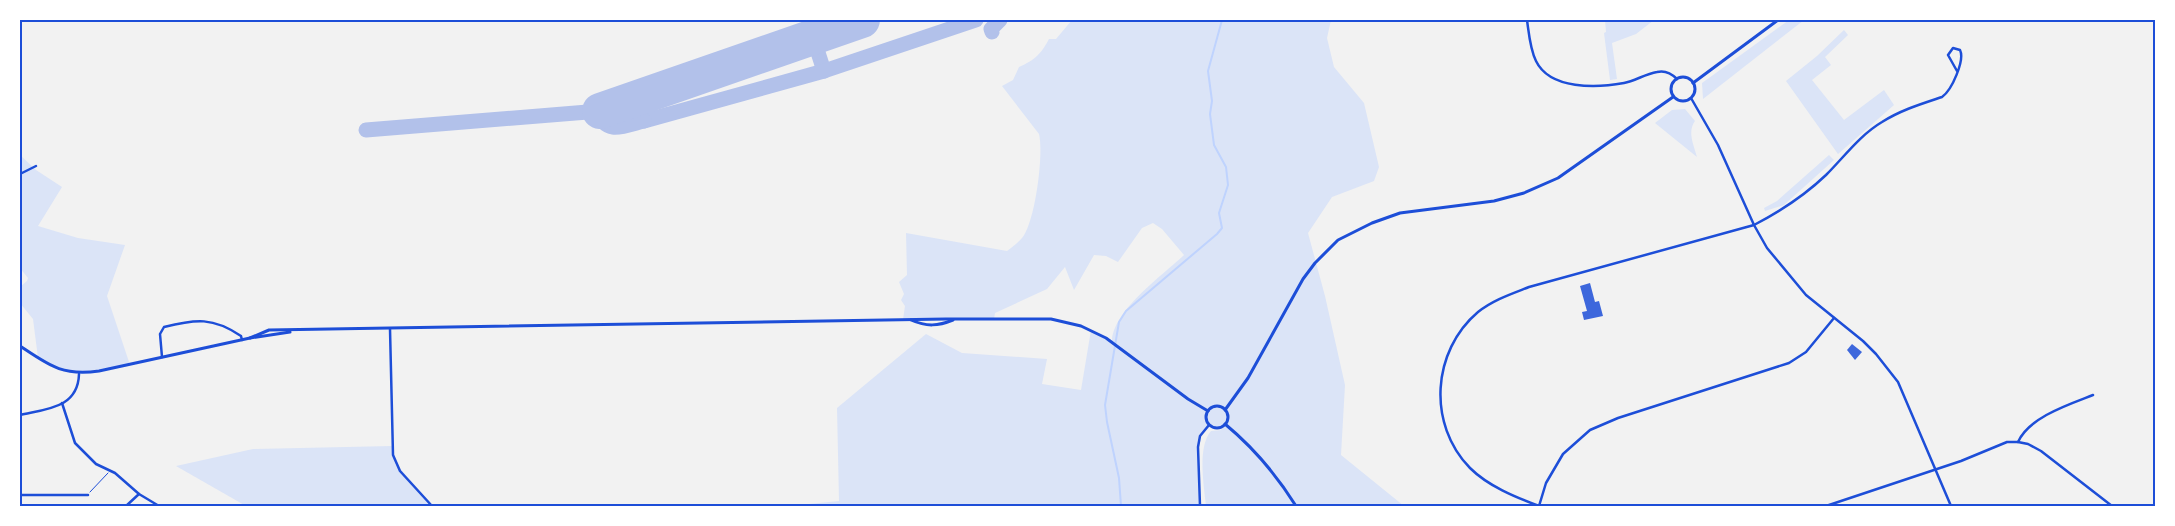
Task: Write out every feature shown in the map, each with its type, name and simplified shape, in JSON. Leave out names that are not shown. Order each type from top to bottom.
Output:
[{"type":"main road","points":[[1693,83],[1778,20]]},
{"type":"main road","points":[[1687,78],[1693,83],[1694,93],[1691,98],[1681,101],[1674,97],[1671,87],[1677,79],[1687,78]]},
{"type":"main road","points":[[1225,410],[1248,378],[1303,279],[1315,263],[1338,240],[1372,223],[1400,213],[1494,201],[1524,193],[1558,178],[1674,97]]},
{"type":"main road","points":[[20,346],[54,367],[79,374],[296,330],[1051,319],[1081,326],[1112,342],[1188,399],[1208,411]]},
{"type":"main road","points":[[911,320],[926,326],[940,325],[955,320]]},
{"type":"main road","points":[[1217,406],[1225,410],[1228,418],[1225,424],[1218,428],[1209,425],[1206,418],[1208,411],[1217,406]]},
{"type":"main road","points":[[1225,424],[1267,464],[1296,506]]},
{"type":"street","points":[[1526,20],[1536,62],[1546,74],[1558,81],[1602,85],[1625,83],[1656,72],[1667,72],[1677,79]]},
{"type":"street","points":[[1834,318],[1806,352],[1790,363],[1618,418],[1590,430],[1563,454],[1546,484],[1539,506],[1512,496],[1470,468],[1453,446],[1444,425],[1440,402],[1440,378],[1446,356],[1460,334],[1477,313],[1497,299],[1529,287],[1754,225],[1785,209],[1800,198],[1865,135],[1880,123],[1902,110],[1942,97],[1948,93],[1957,71],[1961,53],[1957,48],[1953,48],[1948,55],[1957,71]]},
{"type":"street","points":[[1691,98],[1718,145],[1754,225],[1767,248],[1806,295],[1876,354],[1898,382],[1951,506]]},
{"type":"street","points":[[20,174],[36,166]]},
{"type":"street","points":[[162,357],[160,334],[164,327],[179,323],[208,320],[227,326],[241,336],[242,340]]},
{"type":"street","points":[[390,329],[393,455],[400,471],[432,506]]},
{"type":"street","points":[[20,415],[62,403],[74,393],[79,374]]},
{"type":"street","points":[[2018,442],[2021,434],[2054,410],[2093,395]]},
{"type":"street","points":[[62,403],[75,442],[96,464],[114,473],[139,494],[159,506]]},
{"type":"street","points":[[1200,506],[1198,447],[1200,436],[1209,425]]},
{"type":"street","points":[[1826,506],[1936,470],[2007,442],[2028,444],[2041,451],[2112,506]]},
{"type":"street","points":[[126,506],[139,494]]},
{"type":"street","points":[[20,495],[88,495]]},
{"type":"path","points":[[88,495],[110,472]]},
{"type":"shaded area","points":[[1072,20],[1331,20],[1327,38],[1334,67],[1364,103],[1379,167],[1374,181],[1332,197],[1308,233],[1325,296],[1345,385],[1341,455],[1404,506],[1206,506],[1203,478],[1204,447],[1211,431],[1222,430],[1211,426],[1200,436],[1198,447],[1200,506],[789,506],[839,501],[837,408],[926,334],[962,353],[1047,359],[1042,384],[1081,390],[1091,330],[1112,342],[1114,330],[1129,306],[1184,255],[1162,229],[1153,223],[1142,228],[1118,262],[1106,256],[1094,255],[1074,290],[1065,267],[1047,289],[995,313],[994,319],[903,320],[905,306],[901,300],[904,294],[899,282],[907,275],[906,233],[1007,251],[1020,240],[1027,230],[1034,204],[1039,172],[1039,134],[1002,86],[1013,80],[1019,67],[1037,56],[1049,39],[1056,39]]},
{"type":"shaded area","points":[[1605,20],[1654,20],[1636,34],[1612,43],[1617,79],[1610,80],[1604,33],[1606,32]]},
{"type":"shaded area","points":[[1789,20],[1804,20],[1703,99],[1702,83]]},
{"type":"shaded area","points":[[1844,30],[1848,35],[1825,57],[1831,65],[1812,80],[1844,120],[1884,90],[1894,105],[1838,154],[1786,81],[1817,56]]},
{"type":"shaded area","points":[[1685,109],[1695,121],[1691,134],[1697,157],[1655,123],[1672,110]]},
{"type":"shaded area","points":[[20,155],[36,170],[62,187],[38,226],[78,238],[125,245],[107,296],[130,365],[93,372],[73,372],[51,365],[38,358],[33,319],[20,303],[20,287],[28,278],[20,268]]},
{"type":"shaded area","points":[[1829,155],[1834,160],[1784,205],[1765,211],[1764,208],[1777,201]]},
{"type":"shaded area","points":[[392,446],[397,465],[433,506],[246,506],[176,466],[253,449]]},
{"type":"building","points":[[1590,283],[1595,302],[1599,301],[1603,316],[1584,320],[1582,312],[1587,311],[1580,286]]},
{"type":"building","points":[[1852,344],[1862,352],[1855,360],[1847,350]]},
{"type":"waterway","points":[[1121,506],[1119,478],[1105,405],[1119,322],[1126,311],[1222,228],[1219,213],[1228,185],[1226,167],[1214,145],[1210,114],[1212,101],[1208,71],[1222,20]]},
{"type":"taxiway","points":[[636,98],[634,113],[644,121],[824,71],[976,20]]},
{"type":"taxiway","points":[[992,32],[991,29],[1000,20]]},
{"type":"taxiway","points":[[813,37],[824,71]]},
{"type":"taxiway","points":[[366,130],[600,111],[602,119],[611,127],[644,121]]},
{"type":"runway","points":[[600,111],[862,20]]}]
